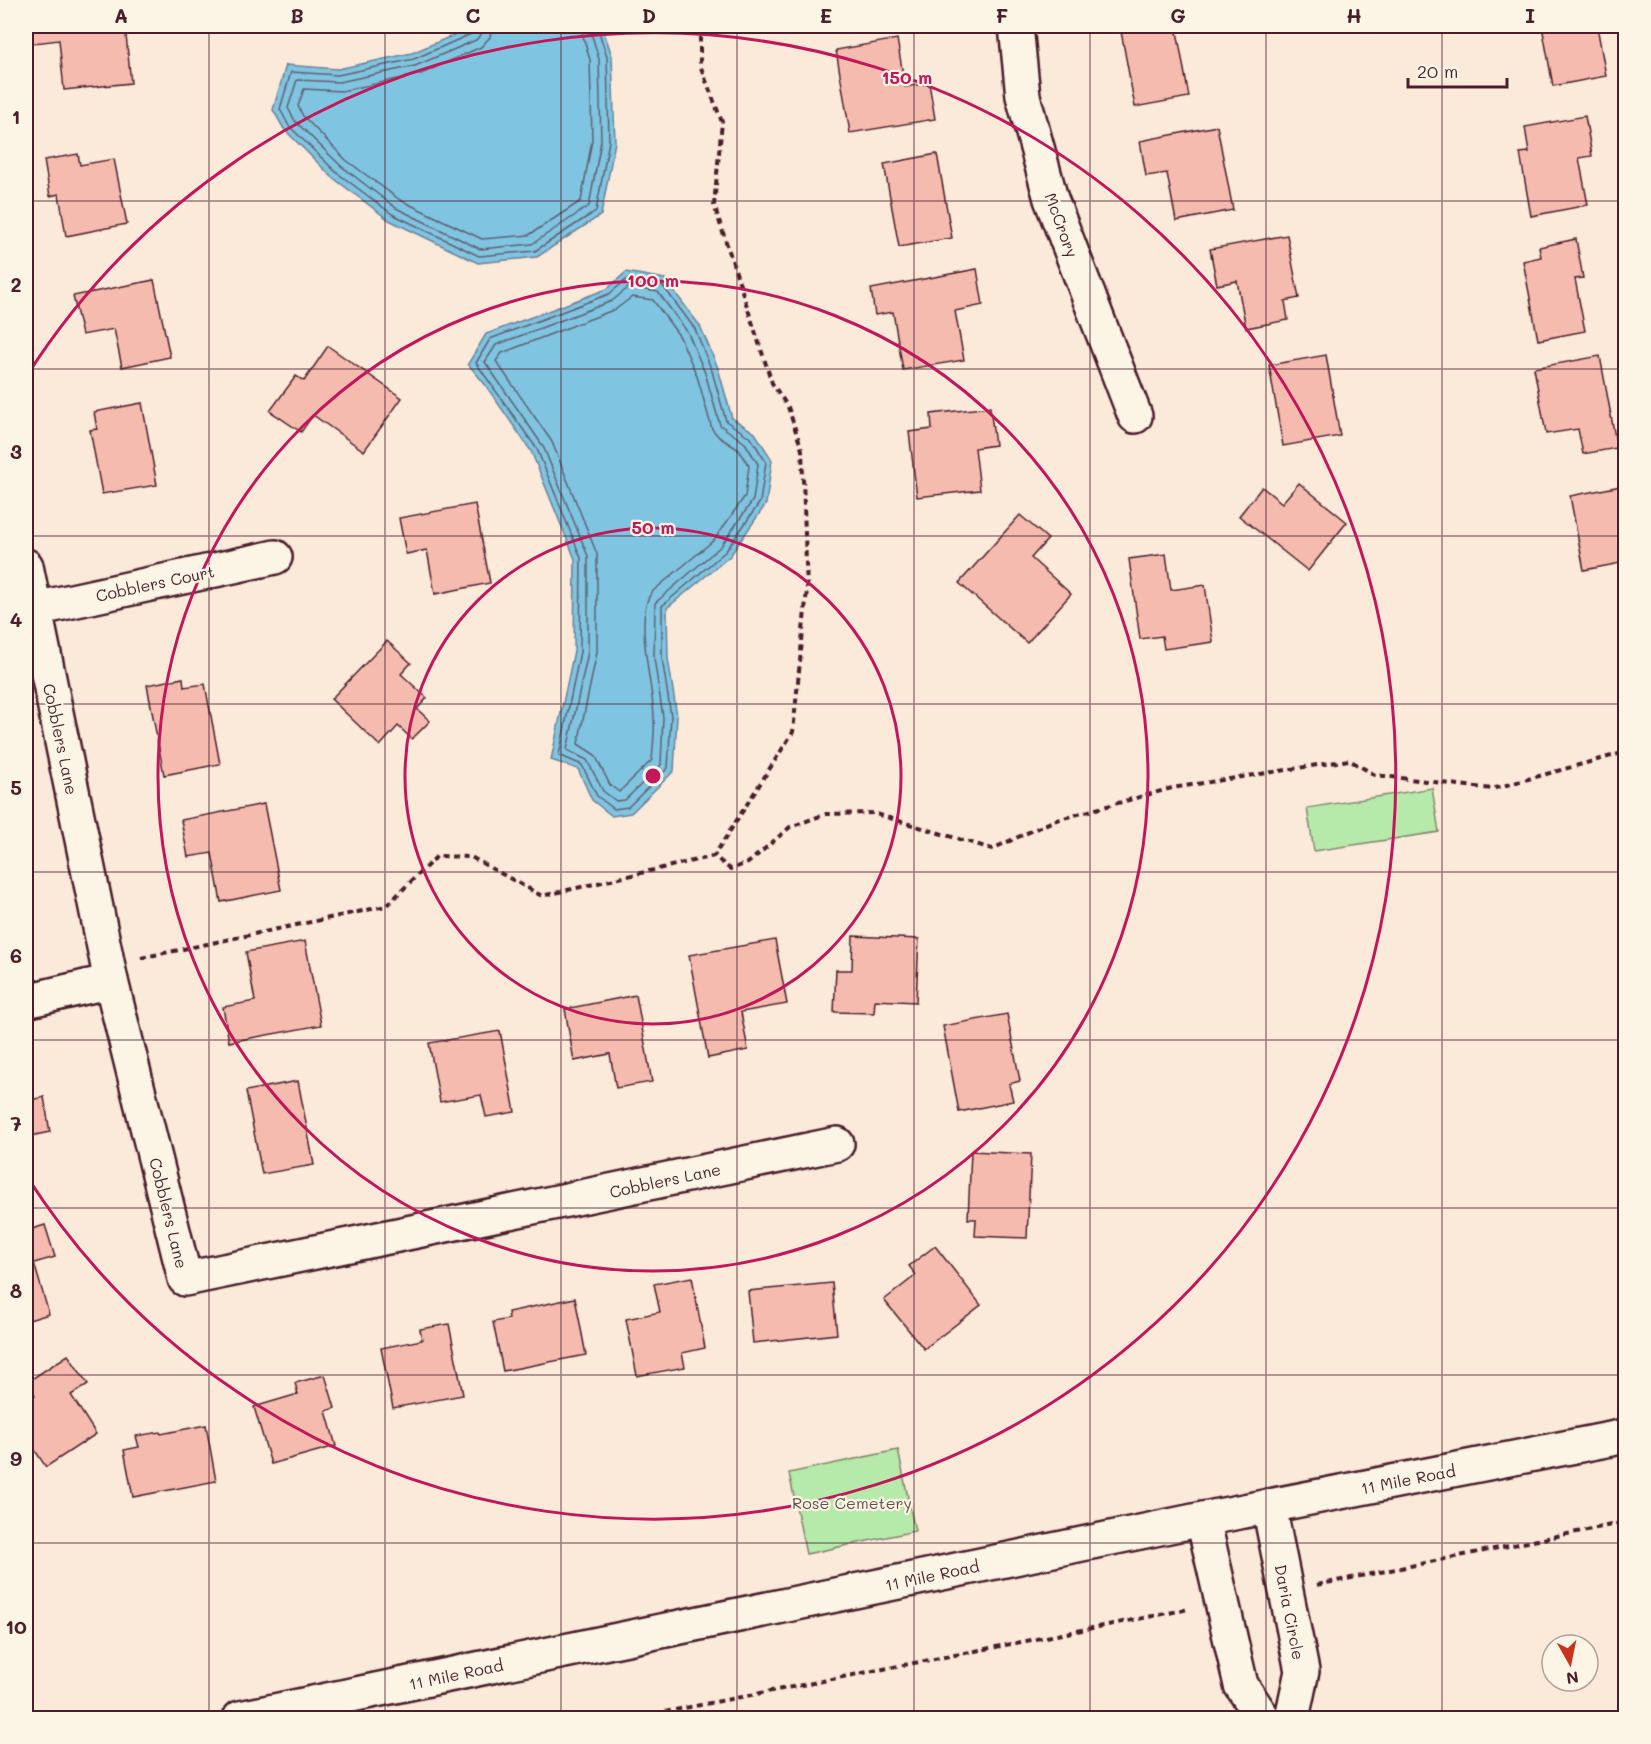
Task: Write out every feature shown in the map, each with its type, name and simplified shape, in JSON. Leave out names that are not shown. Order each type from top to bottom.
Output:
[{"type":"street","name":"McCrory","points":[[1016,26],[1023,96],[1051,199],[1135,416]]},
{"type":"street","name":"Cobblers Court","points":[[35,609],[275,557]]},
{"type":"street","name":"Cobblers Lane","points":[[26,566],[110,973],[185,1279],[837,1144]]},
{"type":"street","points":[[26,1001],[110,973]]},
{"type":"street","name":"11 Mile Road","points":[[240,1719],[1269,1506],[1626,1436]]},
{"type":"street","name":"Daria Circle","points":[[1269,1506],[1302,1671],[1292,1719]]},
{"type":"street","points":[[1203,1520],[1241,1685],[1263,1719]]},
{"type":"path","points":[[110,973],[386,906],[437,856],[471,857],[542,896],[714,856],[793,732],[807,590],[802,450],[788,407],[772,383],[714,205],[722,122],[700,65],[700,26]]},
{"type":"path","points":[[714,856],[730,869],[748,863],[790,827],[826,814],[873,813],[992,849],[1053,821],[1172,788],[1348,760],[1375,775],[1492,789],[1626,752]]},
{"type":"path","points":[[1286,1591],[1626,1522]]},
{"type":"path","points":[[634,1719],[1222,1603]]},
{"type":"green space","points":[[1432,788],[1439,832],[1314,851],[1307,808]]},
{"type":"green space","name":"Rose Cemetery","points":[[898,1450],[915,1531],[806,1554],[789,1473]]},
{"type":"water","points":[[475,26],[602,26],[612,56],[615,142],[601,215],[537,257],[478,263],[389,220],[332,177],[284,129],[273,110],[286,65],[338,69],[412,53]]},
{"type":"water","points":[[626,272],[665,279],[700,326],[718,368],[732,418],[755,433],[772,460],[766,504],[730,556],[667,608],[668,658],[677,716],[674,771],[631,813],[612,816],[592,800],[578,769],[551,760],[574,651],[575,559],[531,451],[484,383],[468,364],[486,334],[607,289]]},
{"type":"building","points":[[26,26],[125,26],[131,83],[64,90],[59,40],[26,44]]},
{"type":"building","points":[[1120,26],[1176,26],[1189,97],[1135,107]]},
{"type":"building","points":[[1542,26],[1597,26],[1606,76],[1553,86]]},
{"type":"building","points":[[897,39],[905,87],[929,83],[935,119],[850,133],[836,50]]},
{"type":"building","points":[[1585,116],[1592,156],[1579,158],[1588,205],[1531,216],[1520,153],[1529,152],[1525,127]]},
{"type":"building","points":[[1217,126],[1233,210],[1176,221],[1167,173],[1146,176],[1140,141]]},
{"type":"building","points":[[78,154],[80,165],[114,159],[127,224],[66,236],[59,194],[50,196],[44,160]]},
{"type":"building","points":[[937,154],[952,238],[899,247],[884,164]]},
{"type":"building","points":[[1287,235],[1299,298],[1285,301],[1288,320],[1246,328],[1237,281],[1217,285],[1210,249]]},
{"type":"building","points":[[1576,239],[1583,278],[1575,279],[1585,331],[1538,340],[1523,261],[1541,257],[1539,247]]},
{"type":"building","points":[[977,269],[983,305],[955,311],[964,360],[903,370],[893,312],[875,315],[871,289]]},
{"type":"building","points":[[154,280],[170,357],[122,367],[114,329],[82,335],[73,296]]},
{"type":"building","points":[[328,346],[402,398],[364,451],[313,415],[301,432],[270,411],[296,376],[304,381]]},
{"type":"building","points":[[1326,355],[1340,436],[1283,446],[1269,365]]},
{"type":"building","points":[[1600,356],[1617,448],[1583,454],[1578,429],[1546,434],[1534,368]]},
{"type":"building","points":[[142,403],[157,485],[102,494],[90,430],[97,429],[94,412]]},
{"type":"building","points":[[990,407],[995,445],[975,448],[980,490],[917,497],[909,432],[932,429],[931,414]]},
{"type":"building","points":[[1299,483],[1347,522],[1308,571],[1239,516],[1262,487],[1282,503]]},
{"type":"building","points":[[1626,485],[1626,562],[1584,570],[1570,496]]},
{"type":"building","points":[[475,504],[490,583],[435,594],[427,550],[406,554],[399,518]]},
{"type":"building","points":[[1020,515],[1048,539],[1031,558],[1071,594],[1027,643],[959,583]]},
{"type":"building","points":[[1166,554],[1171,590],[1205,585],[1213,642],[1164,649],[1162,636],[1140,639],[1129,559]]},
{"type":"building","points":[[387,641],[411,663],[401,674],[427,698],[417,709],[430,721],[412,739],[398,726],[380,746],[331,699]]},
{"type":"building","points":[[183,678],[184,687],[205,684],[220,764],[164,775],[147,685]]},
{"type":"building","points":[[264,804],[281,890],[221,902],[212,853],[188,857],[181,820]]},
{"type":"building","points":[[853,936],[919,939],[916,1002],[875,1000],[874,1013],[834,1012],[836,970],[852,970]]},
{"type":"building","points":[[775,940],[787,1004],[741,1012],[748,1050],[708,1058],[689,955]]},
{"type":"building","points":[[305,941],[321,1025],[229,1042],[223,1007],[255,1001],[246,952]]},
{"type":"building","points":[[636,995],[652,1082],[616,1088],[610,1054],[574,1061],[565,1009]]},
{"type":"building","points":[[1007,1014],[1020,1081],[1009,1084],[1013,1101],[959,1112],[943,1026]]},
{"type":"building","points":[[500,1031],[515,1112],[486,1117],[481,1095],[440,1102],[429,1043]]},
{"type":"building","points":[[298,1081],[314,1165],[262,1174],[246,1091]]},
{"type":"building","points":[[44,1097],[50,1132],[26,1137],[26,1101]]},
{"type":"building","points":[[971,1151],[1031,1154],[1027,1238],[975,1236],[976,1219],[968,1219]]},
{"type":"building","points":[[45,1225],[55,1257],[34,1263],[49,1314],[26,1321],[26,1231]]},
{"type":"building","points":[[935,1246],[981,1305],[924,1349],[884,1300],[916,1275],[909,1266]]},
{"type":"building","points":[[692,1277],[705,1348],[682,1353],[685,1367],[637,1376],[626,1319],[660,1312],[654,1284]]},
{"type":"building","points":[[832,1283],[837,1334],[753,1343],[748,1291]]},
{"type":"building","points":[[575,1298],[586,1355],[503,1371],[493,1322],[509,1319],[508,1312]]},
{"type":"building","points":[[449,1324],[463,1395],[393,1408],[381,1348],[422,1340],[420,1329]]},
{"type":"building","points":[[68,1355],[88,1384],[71,1395],[96,1434],[46,1467],[26,1437],[26,1401],[35,1395],[27,1382]]},
{"type":"building","points":[[325,1375],[335,1408],[326,1411],[336,1446],[271,1464],[254,1407],[298,1394],[295,1383]]},
{"type":"building","points":[[206,1425],[216,1481],[133,1497],[124,1450],[139,1447],[136,1436],[160,1432],[161,1434]]}]
